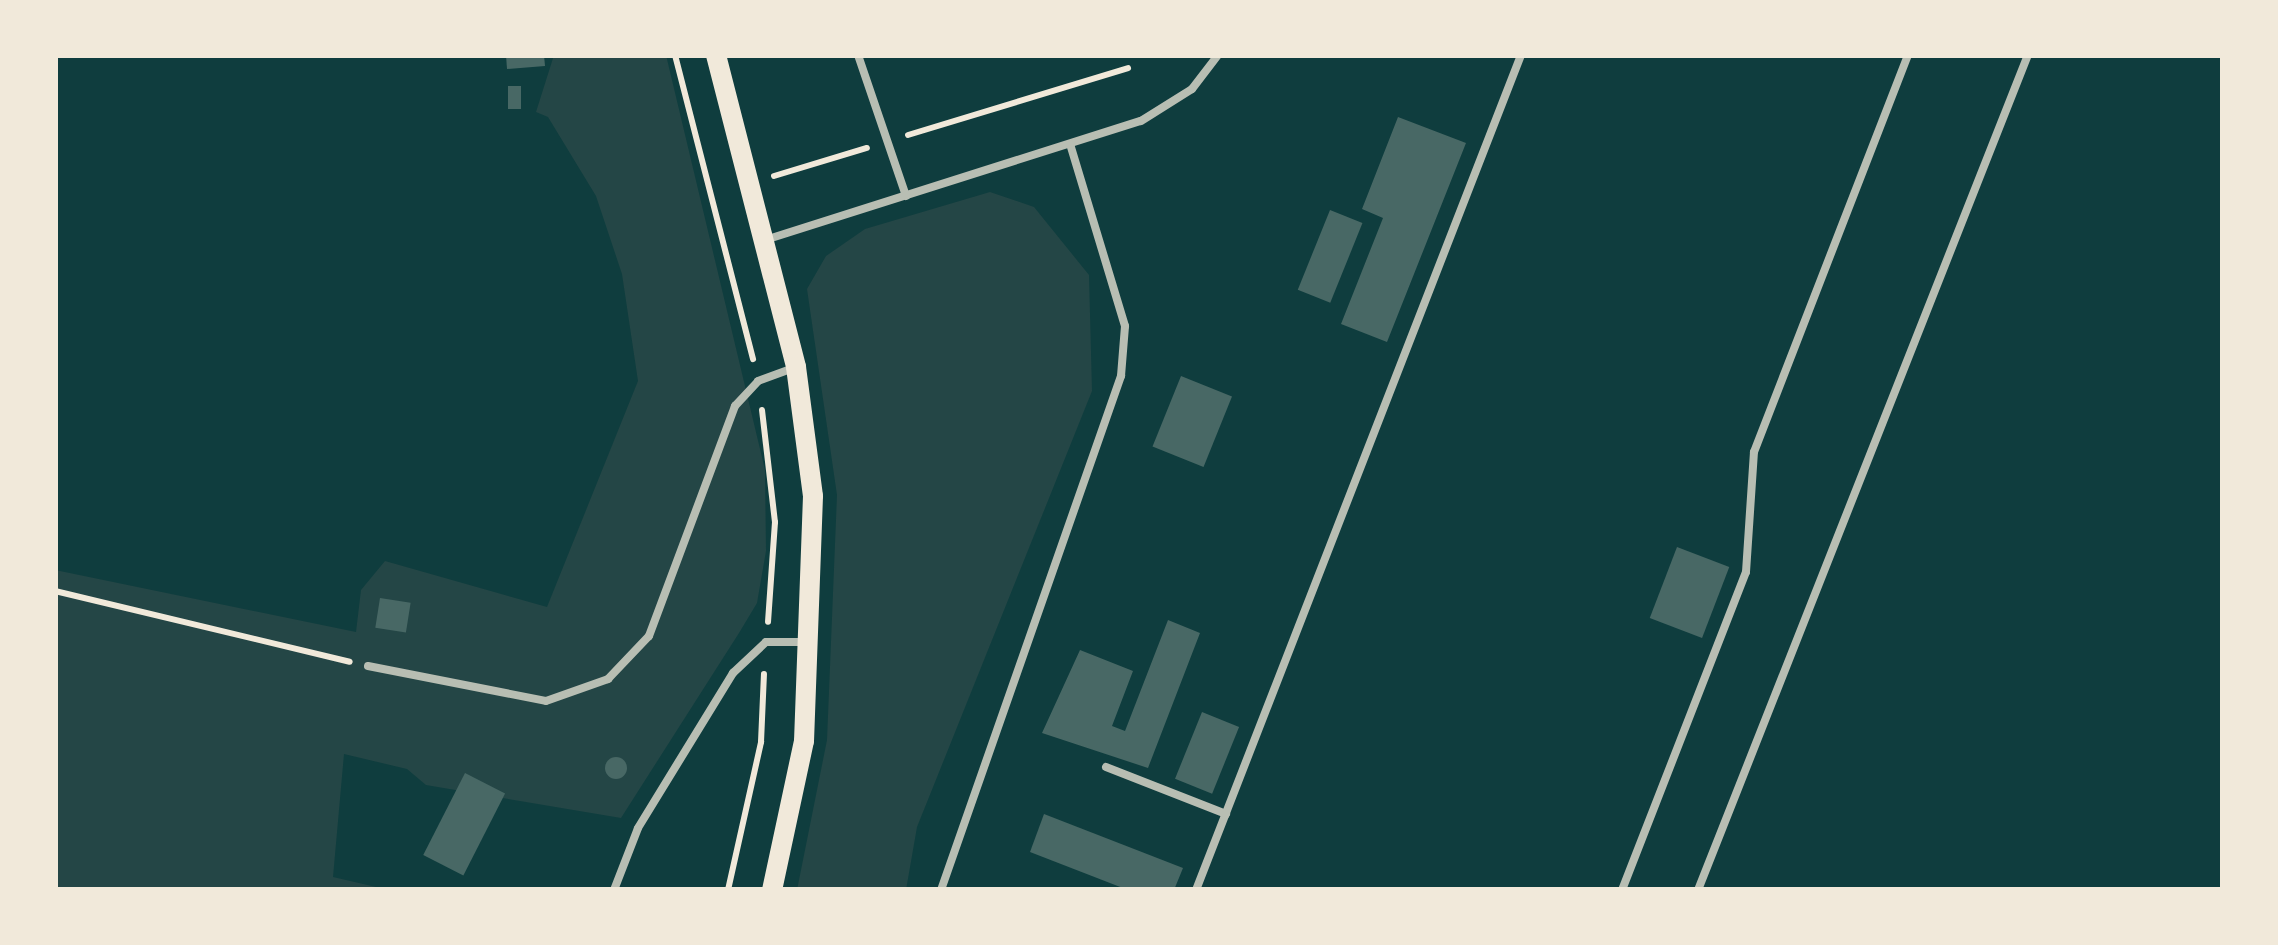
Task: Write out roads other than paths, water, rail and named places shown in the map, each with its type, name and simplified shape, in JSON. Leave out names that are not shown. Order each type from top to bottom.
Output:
[{"type":"main road","points":[[716,55],[796,367],[813,496],[812,642],[804,741],[772,890]]},
{"type":"lane","points":[[858,55],[906,196]]},
{"type":"lane","points":[[765,240],[1141,121],[1192,89],[1218,55]]},
{"type":"lane","points":[[1196,890],[1521,55]]},
{"type":"lane","points":[[1622,890],[1746,572],[1754,452],[1908,55]]},
{"type":"lane","points":[[1698,890],[2028,55]]},
{"type":"lane","points":[[941,890],[1122,376],[1126,326],[1070,144]]},
{"type":"lane","points":[[368,666],[546,701],[608,679],[649,636],[734,406],[758,381],[796,367]]},
{"type":"lane","points":[[614,890],[680,755],[733,673],[766,642],[812,642]]},
{"type":"lane","points":[[1106,768],[1226,814]]}]
